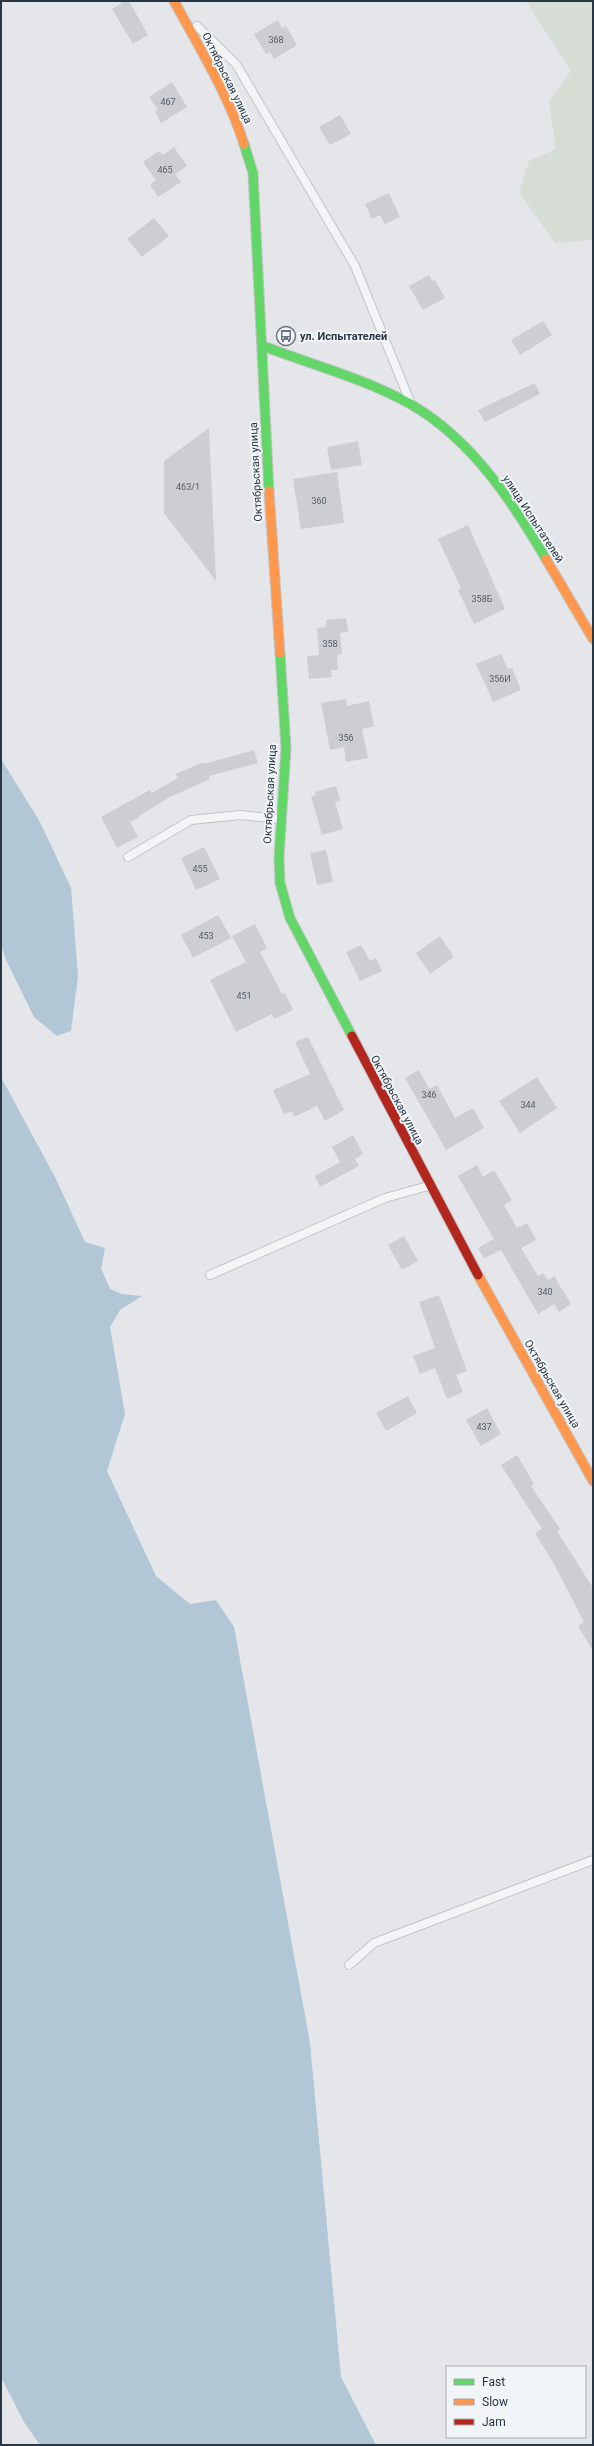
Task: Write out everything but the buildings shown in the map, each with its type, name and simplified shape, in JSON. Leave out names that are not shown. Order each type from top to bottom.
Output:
[{"type":"street","name":"Октябрьская улица","points":[[175,4],[238,126],[253,173],[263,346],[266,429],[286,748],[279,857],[280,883],[290,918],[429,1186],[503,1323],[593,1481]]},
{"type":"street","name":"улица Испытателей","points":[[263,346],[294,359],[365,382],[432,418],[474,453],[511,503],[593,639]]},
{"type":"lane","points":[[175,4],[236,64],[352,259],[412,407]]},
{"type":"lane","points":[[128,857],[191,820],[240,815],[281,820]]},
{"type":"lane","points":[[210,1275],[385,1198],[429,1186]]},
{"type":"lane","points":[[349,1965],[374,1943],[593,1860]]},
{"type":"shaded area","points":[[526,1],[593,1],[593,240],[555,243],[519,192],[529,161],[556,149],[549,101],[571,71]]},
{"type":"water","points":[[1,759],[40,822],[71,888],[78,976],[71,1031],[57,1036],[34,1017],[6,960],[1,944]]},
{"type":"water","points":[[1,1077],[56,1179],[85,1242],[105,1248],[101,1268],[110,1289],[122,1294],[142,1296],[120,1310],[110,1327],[125,1414],[107,1471],[156,1576],[190,1604],[216,1600],[234,1627],[310,2043],[341,2377],[376,2445],[40,2445],[24,2422],[1,2377]]},
{"type":"traffic: fast","points":[[244,144],[253,173],[269,491]]},
{"type":"traffic: fast","points":[[263,346],[376,387],[412,405],[434,419],[472,454],[489,473],[519,515],[546,559]]},
{"type":"traffic: fast","points":[[280,653],[286,748],[279,857],[280,883],[290,918],[352,1036]]},
{"type":"traffic: slow","points":[[174,1],[203,53],[230,107],[244,144]]},
{"type":"traffic: slow","points":[[269,491],[280,653]]},
{"type":"traffic: slow","points":[[546,559],[593,639]]},
{"type":"traffic: slow","points":[[478,1275],[593,1481]]},
{"type":"traffic: jam","points":[[352,1036],[478,1275]]},
{"type":"place","name":"ул. Испытателей","points":[[286,336]]}]
